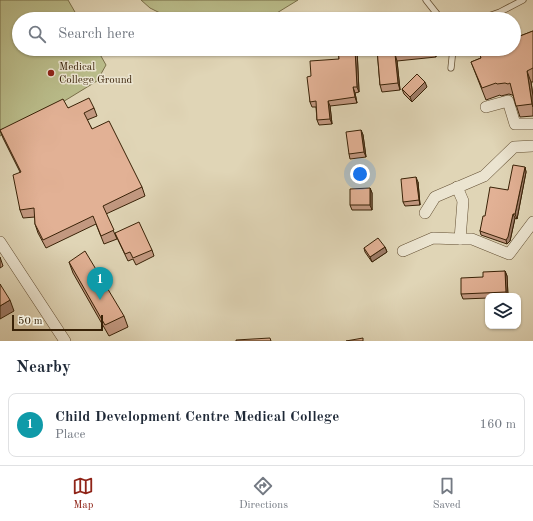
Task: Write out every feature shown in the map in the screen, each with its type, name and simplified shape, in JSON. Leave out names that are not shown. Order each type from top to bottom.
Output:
[{"type":"street","points":[[486,107],[508,101],[514,124],[533,124]]},
{"type":"street","points":[[425,213],[435,197],[484,176],[514,147],[533,146]]},
{"type":"street","points":[[457,187],[463,201],[460,239]]},
{"type":"street","points":[[403,251],[433,238],[472,239],[509,254],[533,222]]},
{"type":"street","points":[[0,242],[65,341]]},
{"type":"lane","points":[[426,0],[435,12]]},
{"type":"lane","points":[[500,12],[523,0]]},
{"type":"lane","points":[[451,68],[452,56]]},
{"type":"green space","name":"Medical College Ground","points":[[0,0],[68,0],[75,12],[12,12],[12,56],[101,56],[106,65],[97,81],[48,111],[0,136]]},
{"type":"green space","points":[[141,0],[298,0],[278,12],[158,12],[150,8]]},
{"type":"building","points":[[533,31],[533,68],[527,71],[532,104],[516,106],[510,83],[496,83],[482,88],[471,62],[481,58],[480,56],[521,56],[521,36]]},
{"type":"building","points":[[339,56],[355,56],[357,87],[353,87],[355,97],[328,101],[330,119],[317,120],[316,101],[310,102],[307,77],[311,76],[310,61],[339,59]]},
{"type":"building","points":[[378,56],[395,56],[398,83],[380,85]]},
{"type":"building","points":[[417,74],[425,82],[410,97],[402,89]]},
{"type":"building","points":[[89,98],[94,108],[84,113],[92,129],[109,121],[142,187],[103,206],[114,230],[101,236],[93,216],[43,240],[35,224],[34,208],[20,210],[13,175],[21,172],[0,130],[63,99],[68,108]]},
{"type":"building","points":[[361,130],[364,152],[349,154],[346,132]]},
{"type":"building","points":[[513,165],[525,167],[515,214],[513,214],[506,240],[480,231],[483,216],[485,216],[490,187],[508,190]]},
{"type":"building","points":[[416,177],[419,200],[403,202],[401,179]]},
{"type":"building","points":[[370,188],[370,205],[350,205],[350,189]]},
{"type":"building","points":[[139,222],[152,250],[133,258],[130,252],[125,254],[115,233]]},
{"type":"building","points":[[378,238],[385,247],[370,257],[364,248]]},
{"type":"building","points":[[85,251],[124,316],[105,325],[69,262]]},
{"type":"building","points":[[505,271],[506,292],[461,294],[461,278],[483,277],[483,272]]},
{"type":"building","points":[[0,284],[10,300],[0,306]]},
{"type":"building","points":[[270,338],[271,341],[236,341],[236,340]]},
{"type":"building","points":[[363,338],[363,341],[346,341]]},
{"type":"place","name":"Medical College Ground","points":[[51,73]]},
{"type":"place","name":"Child Development Centre Medical College","points":[[100,300]]}]
